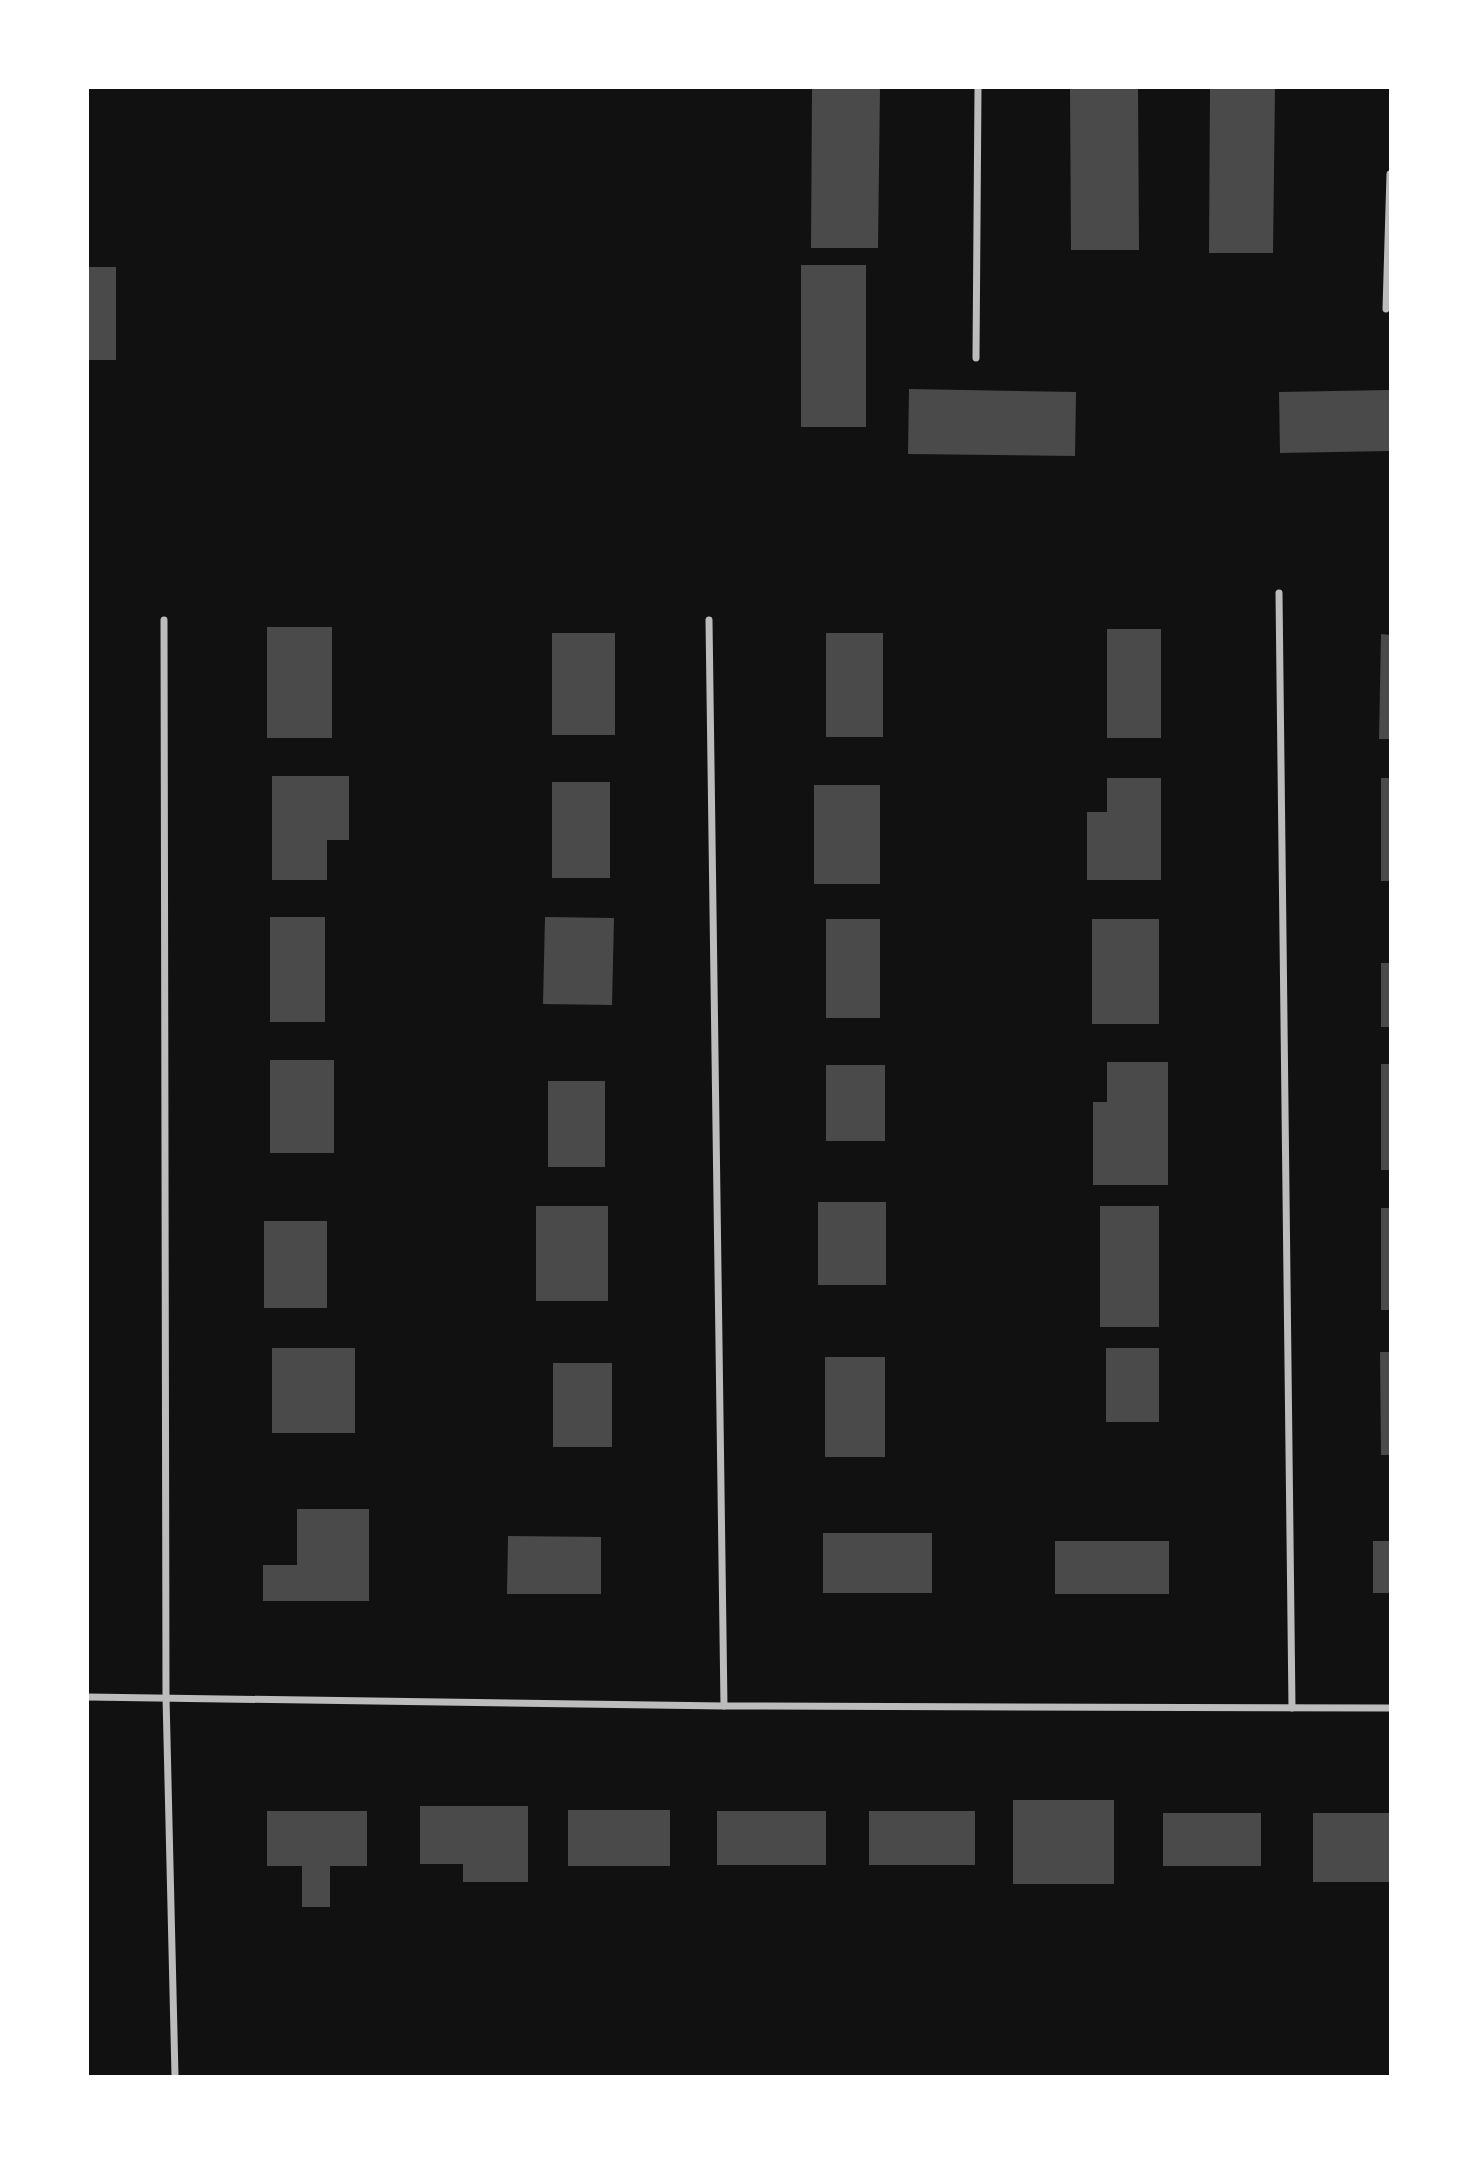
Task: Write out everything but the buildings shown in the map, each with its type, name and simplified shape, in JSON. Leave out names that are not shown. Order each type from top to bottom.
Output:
[{"type":"street","points":[[976,358],[978,88]]},
{"type":"street","points":[[1386,309],[1391,174]]},
{"type":"street","points":[[1279,593],[1292,1708]]},
{"type":"street","points":[[164,620],[166,1697],[175,2077]]},
{"type":"street","points":[[709,620],[724,1706]]},
{"type":"street","points":[[88,1697],[724,1706],[1391,1708]]}]
